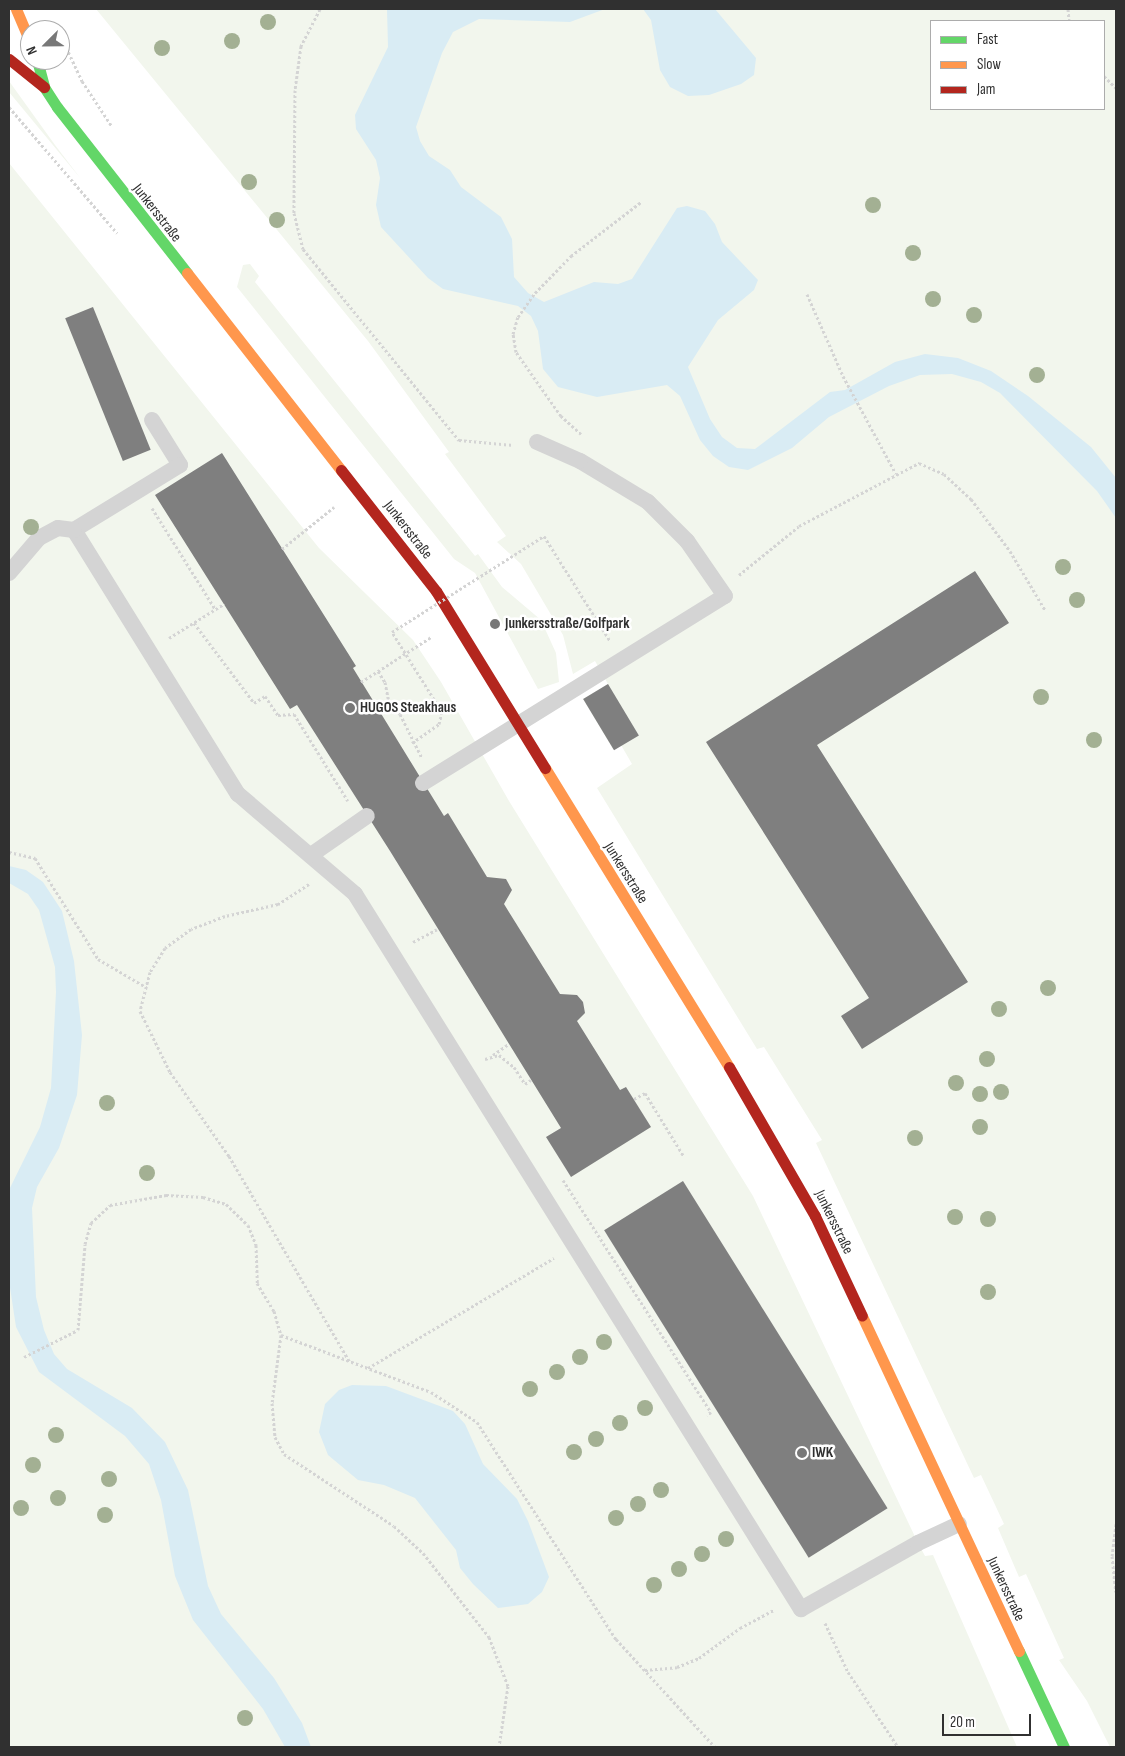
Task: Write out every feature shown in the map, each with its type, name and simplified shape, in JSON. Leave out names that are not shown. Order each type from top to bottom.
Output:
[{"type":"main road","name":"Junkersstraße","points":[[9,60],[44,87],[226,328],[404,547],[518,724],[779,1149],[815,1216],[1064,1747]]},
{"type":"main road","name":"Junkersstraße","points":[[39,70],[44,87]]},
{"type":"lane","points":[[9,573],[38,538],[58,528],[74,530],[180,465],[152,420]]},
{"type":"lane","points":[[428,779],[726,596],[687,541],[648,502],[580,461],[537,442]]},
{"type":"lane","points":[[74,530],[238,794],[355,894],[797,1604],[959,1524]]},
{"type":"lane","points":[[311,856],[364,819]]},
{"type":"path","points":[[320,9],[301,46],[295,90],[294,214],[303,249],[459,440],[503,446],[537,442]]},
{"type":"path","points":[[1105,77],[1116,88]]},
{"type":"path","points":[[587,440],[561,416],[516,352],[514,334],[518,317],[535,293],[572,256],[641,202]]},
{"type":"path","points":[[807,294],[843,376],[896,474]]},
{"type":"path","points":[[726,596],[738,577],[799,526],[919,462],[944,474],[971,499],[1005,544],[1046,610]]},
{"type":"path","points":[[141,489],[215,609]]},
{"type":"path","points":[[282,549],[357,489]]},
{"type":"path","points":[[412,743],[439,724],[442,712],[392,632],[544,536],[594,616]]},
{"type":"path","points":[[149,651],[224,604]]},
{"type":"path","points":[[194,622],[254,703],[265,696],[278,715],[294,714],[364,819]]},
{"type":"path","points":[[361,682],[454,622]]},
{"type":"path","points":[[378,671],[385,682],[388,702],[400,714],[428,779]]},
{"type":"path","points":[[9,852],[35,858],[98,960],[146,987]]},
{"type":"path","points":[[328,871],[278,904],[225,916],[191,930],[165,948],[146,987],[140,1011],[170,1072],[229,1156],[350,1362]]},
{"type":"path","points":[[466,1071],[509,1044]]},
{"type":"path","points":[[492,1056],[507,1060],[525,1084],[531,1080]]},
{"type":"path","points":[[634,1099],[645,1093],[683,1155]]},
{"type":"path","points":[[24,1357],[54,1344],[78,1330],[85,1244],[91,1224],[110,1205],[166,1196],[203,1197],[226,1204],[248,1225],[256,1245],[257,1283],[274,1312],[280,1335],[272,1403],[275,1437],[284,1454],[394,1526],[423,1553],[489,1637],[508,1686],[500,1747]]},
{"type":"path","points":[[367,1368],[541,1266]]},
{"type":"path","points":[[280,1335],[431,1392],[477,1422],[616,1639],[715,1747]]},
{"type":"path","points":[[1116,1524],[1112,1556],[1116,1592]]},
{"type":"path","points":[[643,1670],[677,1667],[699,1658],[740,1628],[797,1604],[821,1617],[848,1672],[898,1747]]},
{"type":"shaded area","points":[[96,9],[1116,9],[1116,1747],[1110,1747],[1087,1701],[1059,1660],[1064,1658],[1026,1574],[1019,1577],[998,1528],[1004,1524],[981,1475],[974,1478],[816,1143],[822,1140],[764,1047],[757,1049],[597,788],[632,764],[621,745],[613,749],[583,699],[608,684],[595,661],[573,674],[563,635],[521,564],[497,542],[506,536],[445,454],[449,452],[368,341]]},
{"type":"shaded area","points":[[387,9],[605,9],[570,22],[479,19],[453,32],[442,53],[416,127],[420,141],[429,156],[450,170],[461,187],[501,217],[512,239],[514,277],[528,293],[544,302],[594,282],[618,284],[632,279],[677,208],[687,206],[705,211],[715,224],[722,242],[758,280],[754,290],[718,320],[688,367],[710,419],[722,437],[737,448],[755,449],[830,392],[845,390],[895,362],[925,354],[958,358],[991,371],[1028,396],[1091,447],[1116,478],[1116,518],[1097,491],[1000,393],[981,382],[952,374],[920,375],[889,386],[829,417],[792,448],[748,470],[729,467],[713,456],[700,440],[680,396],[667,385],[597,397],[558,387],[543,369],[538,331],[531,316],[518,306],[443,289],[428,278],[381,227],[376,205],[380,178],[376,160],[356,129],[355,115],[388,47]]},
{"type":"shaded area","points":[[643,9],[715,9],[756,58],[754,75],[741,84],[709,95],[688,96],[670,87],[660,70],[651,20]]},
{"type":"shaded area","points":[[9,81],[55,145],[81,179],[9,92]]},
{"type":"shaded area","points":[[9,163],[319,548],[413,640],[441,682],[509,801],[753,1196],[918,1543],[925,1556],[933,1555],[1017,1747],[9,1747]]},
{"type":"shaded area","points":[[250,264],[259,276],[255,282],[475,556],[478,554],[502,587],[541,620],[556,653],[559,682],[538,689],[475,573],[454,559],[237,287],[243,265]]},
{"type":"shaded area","points":[[9,866],[26,870],[43,882],[62,911],[74,961],[82,1035],[77,1095],[59,1148],[37,1187],[32,1208],[36,1297],[44,1330],[54,1354],[67,1369],[132,1408],[165,1442],[188,1490],[208,1586],[221,1614],[274,1678],[302,1723],[311,1747],[285,1747],[263,1709],[193,1620],[175,1576],[161,1500],[149,1464],[125,1436],[39,1372],[16,1327],[9,1281],[9,1190],[40,1127],[51,1088],[56,992],[55,967],[39,910],[28,894],[9,883]]},
{"type":"shaded area","points":[[352,1385],[386,1386],[453,1411],[465,1424],[483,1464],[517,1499],[528,1521],[549,1577],[542,1592],[528,1604],[498,1608],[473,1584],[460,1568],[456,1550],[415,1498],[384,1485],[358,1480],[328,1455],[319,1432],[325,1404],[339,1390]]},
{"type":"building","points":[[93,307],[151,450],[123,461],[65,318]]},
{"type":"building","points":[[222,453],[356,666],[353,668],[444,816],[448,813],[487,877],[506,879],[512,890],[504,904],[560,994],[577,995],[583,1002],[585,1013],[577,1021],[620,1090],[626,1087],[651,1127],[571,1177],[546,1137],[561,1128],[390,851],[297,705],[290,709],[155,495]]},
{"type":"building","points":[[975,571],[1009,623],[817,745],[968,982],[862,1049],[841,1016],[869,998],[706,742]]},
{"type":"building","points":[[608,684],[639,735],[614,750],[583,699]]},
{"type":"building","points":[[683,1181],[888,1508],[809,1558],[604,1230]]},
{"type":"traffic: fast","points":[[40,70],[44,87],[57,107],[187,273]]},
{"type":"traffic: fast","points":[[1019,1651],[1064,1747]]},
{"type":"traffic: slow","points":[[16,9],[21,20]]},
{"type":"traffic: slow","points":[[187,273],[341,470]]},
{"type":"traffic: slow","points":[[545,768],[729,1067]]},
{"type":"traffic: slow","points":[[862,1316],[1019,1651]]},
{"type":"traffic: jam","points":[[9,59],[44,87]]},
{"type":"traffic: jam","points":[[341,470],[436,591],[545,768]]},
{"type":"traffic: jam","points":[[729,1067],[815,1216],[862,1316]]},
{"type":"place","name":"Junkersstraße/Golfpark","points":[[495,624]]},
{"type":"place","name":"HUGOS Steakhaus","points":[[350,708]]},
{"type":"place","name":"IWK","points":[[802,1453]]}]
